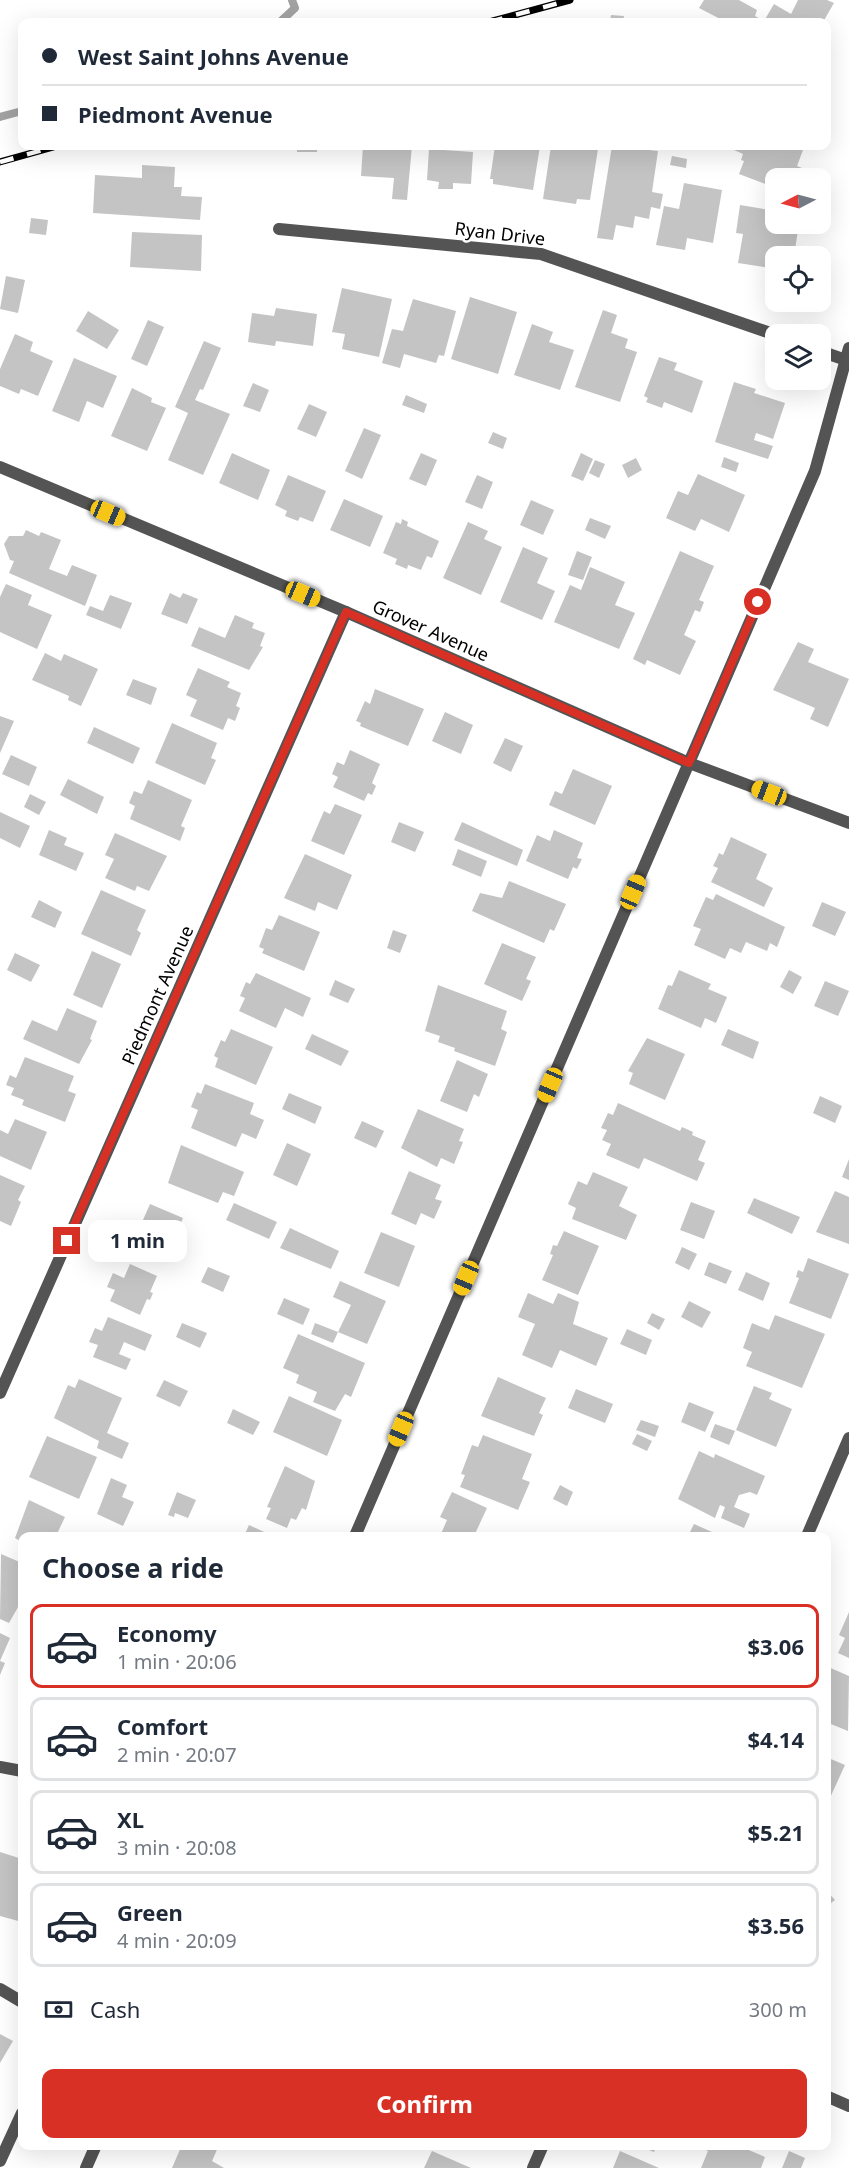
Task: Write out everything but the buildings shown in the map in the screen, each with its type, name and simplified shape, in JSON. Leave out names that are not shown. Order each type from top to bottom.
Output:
[{"type":"street","name":"Ryan Drive","points":[[279,229],[541,254],[765,331]]},
{"type":"street","points":[[357,1532],[815,471],[848,356],[831,353]]},
{"type":"street","name":"Grover Avenue","points":[[0,467],[346,612],[689,763],[849,823]]},
{"type":"street","name":"Piedmont Avenue","points":[[0,1393],[346,612]]},
{"type":"street","points":[[809,1532],[849,1438]]},
{"type":"street","points":[[0,1767],[18,1770]]},
{"type":"street","points":[[0,1989],[18,2000]]},
{"type":"street","points":[[831,2098],[849,2106]]},
{"type":"street","points":[[0,2162],[18,2122]]},
{"type":"street","points":[[86,2168],[94,2150]]},
{"type":"street","points":[[533,2168],[541,2150]]},
{"type":"waterway","points":[[284,18],[295,8],[292,0]]},
{"type":"waterway","points":[[0,117],[18,112]]},
{"type":"railway","points":[[504,18],[570,0]]},
{"type":"railway","points":[[0,162],[43,150]]},
{"type":"route","points":[[67,1241],[346,612],[689,763],[758,602]]}]
